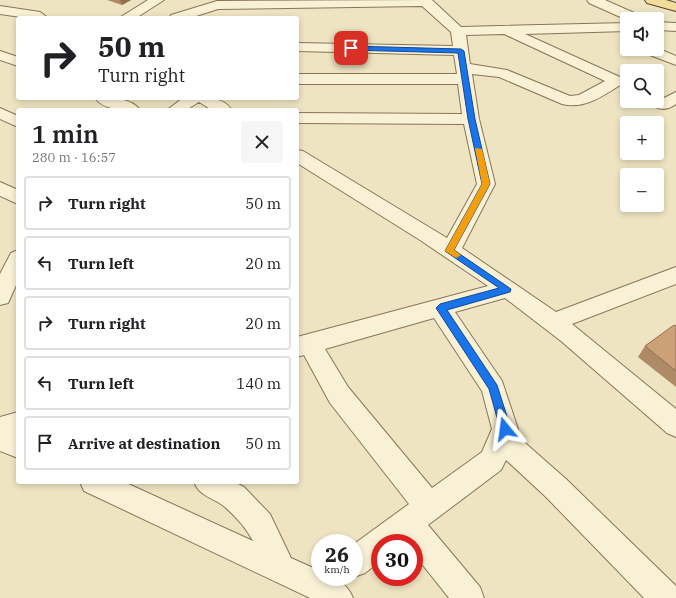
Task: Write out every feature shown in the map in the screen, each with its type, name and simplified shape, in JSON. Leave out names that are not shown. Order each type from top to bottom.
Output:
[{"type":"main road","points":[[652,0],[676,7]]},
{"type":"street","points":[[129,16],[156,0]]},
{"type":"street","points":[[594,0],[621,12]]},
{"type":"street","points":[[182,16],[217,5],[425,1],[458,31],[471,119],[486,184],[450,251]]},
{"type":"street","points":[[0,10],[37,16]]},
{"type":"street","points":[[664,26],[676,27]]},
{"type":"street","points":[[600,27],[620,37]]},
{"type":"street","points":[[458,31],[620,27]]},
{"type":"street","points":[[506,30],[620,83]]},
{"type":"street","points":[[299,48],[461,51]]},
{"type":"street","points":[[0,55],[16,61]]},
{"type":"street","points":[[664,56],[676,61]]},
{"type":"street","points":[[299,79],[502,73],[568,101],[582,100],[620,85]]},
{"type":"street","points":[[664,104],[676,96]]},
{"type":"street","points":[[108,100],[127,108]]},
{"type":"street","points":[[178,108],[191,100]]},
{"type":"street","points":[[206,100],[220,108]]},
{"type":"street","points":[[0,113],[16,121]]},
{"type":"street","points":[[299,118],[471,119]]},
{"type":"street","points":[[299,156],[450,251],[507,289],[553,322],[676,425]]},
{"type":"street","points":[[0,188],[16,197]]},
{"type":"street","points":[[0,296],[16,262]]},
{"type":"street","points":[[553,322],[676,275]]},
{"type":"street","points":[[469,598],[418,515],[339,395],[303,345],[507,289]]},
{"type":"street","points":[[363,555],[492,461],[505,429],[493,388],[440,308]]},
{"type":"street","points":[[0,429],[16,425]]},
{"type":"street","points":[[0,438],[16,445]]},
{"type":"street","points":[[501,438],[556,488],[666,598]]},
{"type":"street","points":[[106,484],[280,568],[330,587]]},
{"type":"street","points":[[211,484],[234,497],[260,524],[280,568]]},
{"type":"building","points":[[674,325],[676,326],[676,371],[645,346]]},
{"type":"slow traffic","points":[[456,255],[450,251],[486,184],[478,149]]},
{"type":"route","points":[[351,48],[461,51],[471,119],[486,184],[450,251],[507,289],[440,308],[493,388],[505,429]]}]
